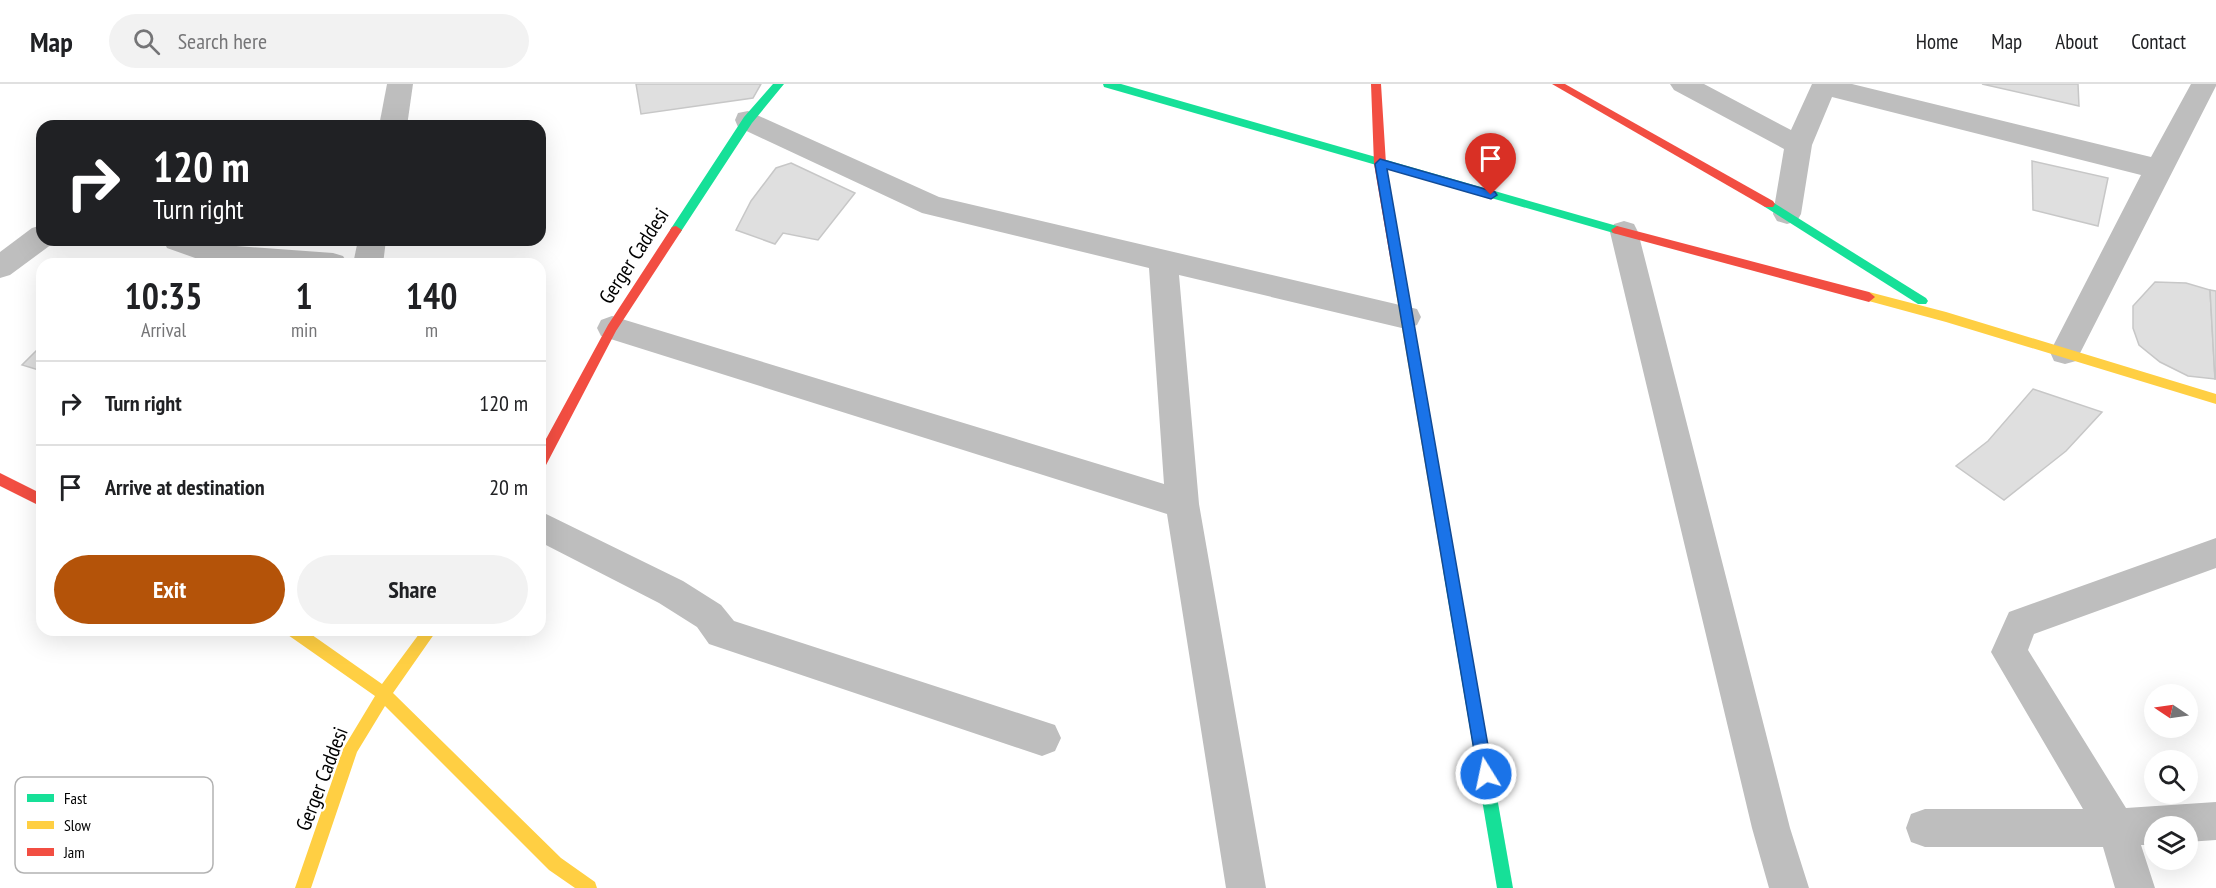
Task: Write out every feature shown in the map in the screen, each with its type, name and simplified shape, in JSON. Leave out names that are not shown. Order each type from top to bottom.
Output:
[{"type":"street","points":[[394,120],[400,84]]},
{"type":"street","name":"Gerger Caddesi","points":[[546,452],[612,328],[748,120],[779,84]]},
{"type":"street","points":[[1108,84],[1380,164],[1624,232],[1946,316],[2216,399]]},
{"type":"street","points":[[1376,84],[1380,164],[1505,888]]},
{"type":"street","points":[[1683,84],[1798,145]]},
{"type":"street","points":[[2065,352],[2157,169],[2204,84],[2216,88]]},
{"type":"street","points":[[1787,214],[1798,145],[1824,85],[2157,169]]},
{"type":"street","points":[[1562,86],[1787,214],[1946,316]]},
{"type":"street","points":[[748,120],[932,206],[1406,317]]},
{"type":"street","points":[[1624,232],[1771,828],[1789,888]]},
{"type":"street","points":[[0,267],[36,240]]},
{"type":"street","points":[[194,246],[222,256],[250,258]]},
{"type":"street","points":[[1163,260],[1182,504],[1246,888]]},
{"type":"street","points":[[612,328],[1182,504]]},
{"type":"street","points":[[3,485],[36,499]]},
{"type":"street","points":[[546,529],[671,592],[709,616],[722,633],[1042,738]]},
{"type":"street","points":[[2135,888],[2116,828],[2009,652],[2021,623],[2216,553]]},
{"type":"street","points":[[305,636],[384,694],[555,864],[589,888]]},
{"type":"street","name":"Gerger Caddesi","points":[[303,888],[351,749],[384,694],[425,636]]},
{"type":"street","points":[[1925,828],[2116,828],[2216,821]]},
{"type":"building","points":[[636,84],[761,84],[753,98],[641,114]]},
{"type":"building","points":[[1982,84],[2078,84],[2079,106]]},
{"type":"building","points":[[2032,161],[2108,178],[2098,226],[2033,210]]},
{"type":"building","points":[[791,163],[855,193],[818,240],[783,233],[775,244],[736,230],[751,201],[776,168]]},
{"type":"building","points":[[2155,282],[2186,283],[2210,290],[2215,379],[2188,376],[2160,362],[2139,345],[2133,328],[2133,306]]},
{"type":"building","points":[[2210,290],[2216,291],[2216,379],[2215,379]]},
{"type":"building","points":[[36,351],[36,369],[22,365]]},
{"type":"building","points":[[2033,389],[2102,412],[2066,451],[2004,500],[1956,466],[1988,441]]},
{"type":"traffic: fast","points":[[676,230],[748,120],[779,84]]},
{"type":"traffic: fast","points":[[1108,84],[1617,230]]},
{"type":"traffic: fast","points":[[1769,204],[1922,301]]},
{"type":"traffic: fast","points":[[1450,570],[1505,888]]},
{"type":"traffic: slow","points":[[1398,269],[1450,570]]},
{"type":"traffic: slow","points":[[1869,297],[1946,317],[2216,399]]},
{"type":"traffic: slow","points":[[302,636],[384,694],[555,864],[589,888]]},
{"type":"traffic: slow","points":[[303,888],[351,749],[384,694],[426,636]]},
{"type":"traffic: jam","points":[[1376,84],[1380,164],[1398,269]]},
{"type":"traffic: jam","points":[[1557,84],[1769,204]]},
{"type":"traffic: jam","points":[[546,452],[612,328],[676,230]]},
{"type":"traffic: jam","points":[[1617,230],[1869,297]]},
{"type":"traffic: jam","points":[[0,479],[36,498]]},
{"type":"route","points":[[1486,774],[1380,164],[1491,195]]}]
